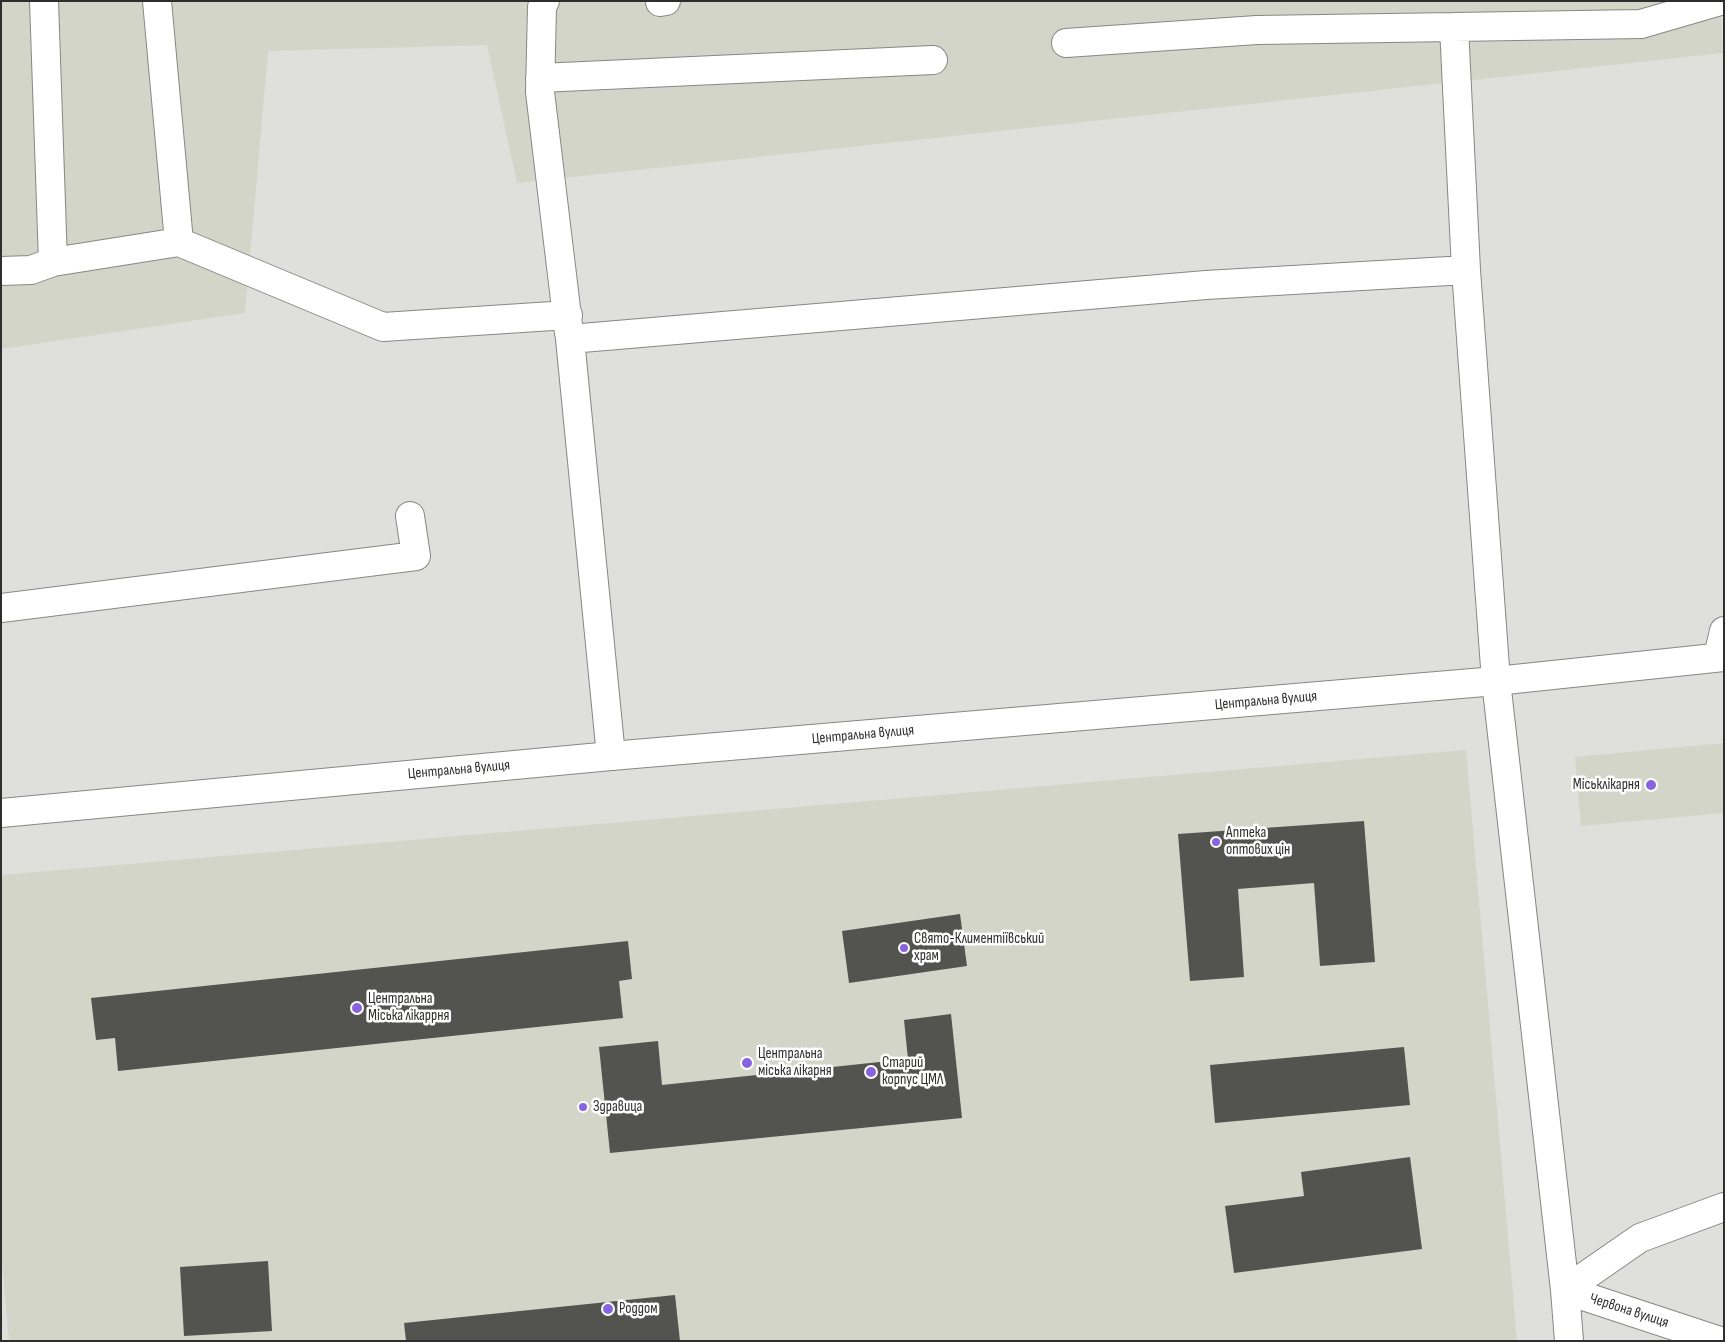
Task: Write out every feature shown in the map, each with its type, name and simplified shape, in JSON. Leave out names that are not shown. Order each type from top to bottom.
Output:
[{"type":"street","points":[[44,1],[53,262]]},
{"type":"street","points":[[157,1],[179,242]]},
{"type":"street","points":[[545,1],[542,7],[541,101],[569,327],[611,756]]},
{"type":"street","points":[[1066,43],[1257,30],[1641,24],[1720,1]]},
{"type":"street","points":[[1454,27],[1466,270],[1496,681],[1565,1290],[1569,1341]]},
{"type":"street","points":[[540,78],[933,60]]},
{"type":"street","points":[[1,271],[30,270],[53,262],[179,242],[383,327],[569,327],[1206,285],[1466,270]]},
{"type":"street","points":[[1,608],[416,556],[410,516]]},
{"type":"street","points":[[1721,657],[1724,631]]},
{"type":"street","name":"Центральна вулиця","points":[[1,813],[611,756],[1496,681],[1721,657]]},
{"type":"street","points":[[1565,1290],[1640,1238],[1724,1207]]},
{"type":"street","name":"Червона вулиця","points":[[1565,1290],[1720,1341]]},
{"type":"shaded area","points":[[1,1],[1720,1],[1723,53],[517,183],[487,45],[268,51],[245,313],[1,349]]},
{"type":"shaded area","name":"Міськлікарня","points":[[1724,743],[1724,813],[1581,826],[1575,757]]},
{"type":"shaded area","name":"Центральна міська лікарня","points":[[1466,750],[1517,1341],[9,1341],[1,1250],[1,875]]},
{"type":"building","points":[[1364,821],[1375,962],[1320,966],[1314,883],[1238,889],[1244,977],[1190,981],[1178,834]]},
{"type":"building","name":"Свято-Климентіївський храм","points":[[960,914],[967,966],[849,983],[842,931]]},
{"type":"building","name":"Центральна Міська лікаррня","points":[[628,941],[632,979],[619,981],[623,1018],[118,1071],[115,1038],[96,1040],[91,998]]},
{"type":"building","name":"Старий корпус ЦМЛ","points":[[951,1014],[962,1118],[610,1153],[599,1047],[658,1041],[662,1085],[908,1059],[904,1020]]},
{"type":"building","points":[[1404,1047],[1410,1105],[1215,1123],[1210,1065]]},
{"type":"building","points":[[1410,1157],[1422,1249],[1234,1273],[1225,1206],[1304,1196],[1301,1172]]},
{"type":"building","points":[[268,1261],[272,1331],[184,1336],[180,1267]]},
{"type":"building","name":"Роддом","points":[[675,1295],[680,1341],[406,1341],[404,1323]]},
{"type":"place","name":"Міськлікарня","points":[[1651,785]]},
{"type":"place","name":"Аптека оптових цін","points":[[1216,842]]},
{"type":"place","name":"Свято-Климентіївський храм","points":[[904,948]]},
{"type":"place","name":"Центральна Міська лікаррня","points":[[357,1008]]},
{"type":"place","name":"Центральна міська лікарня","points":[[747,1063]]},
{"type":"place","name":"Старий корпус ЦМЛ","points":[[871,1072]]},
{"type":"place","name":"Здравица","points":[[583,1107]]},
{"type":"place","name":"Роддом","points":[[608,1309]]}]
